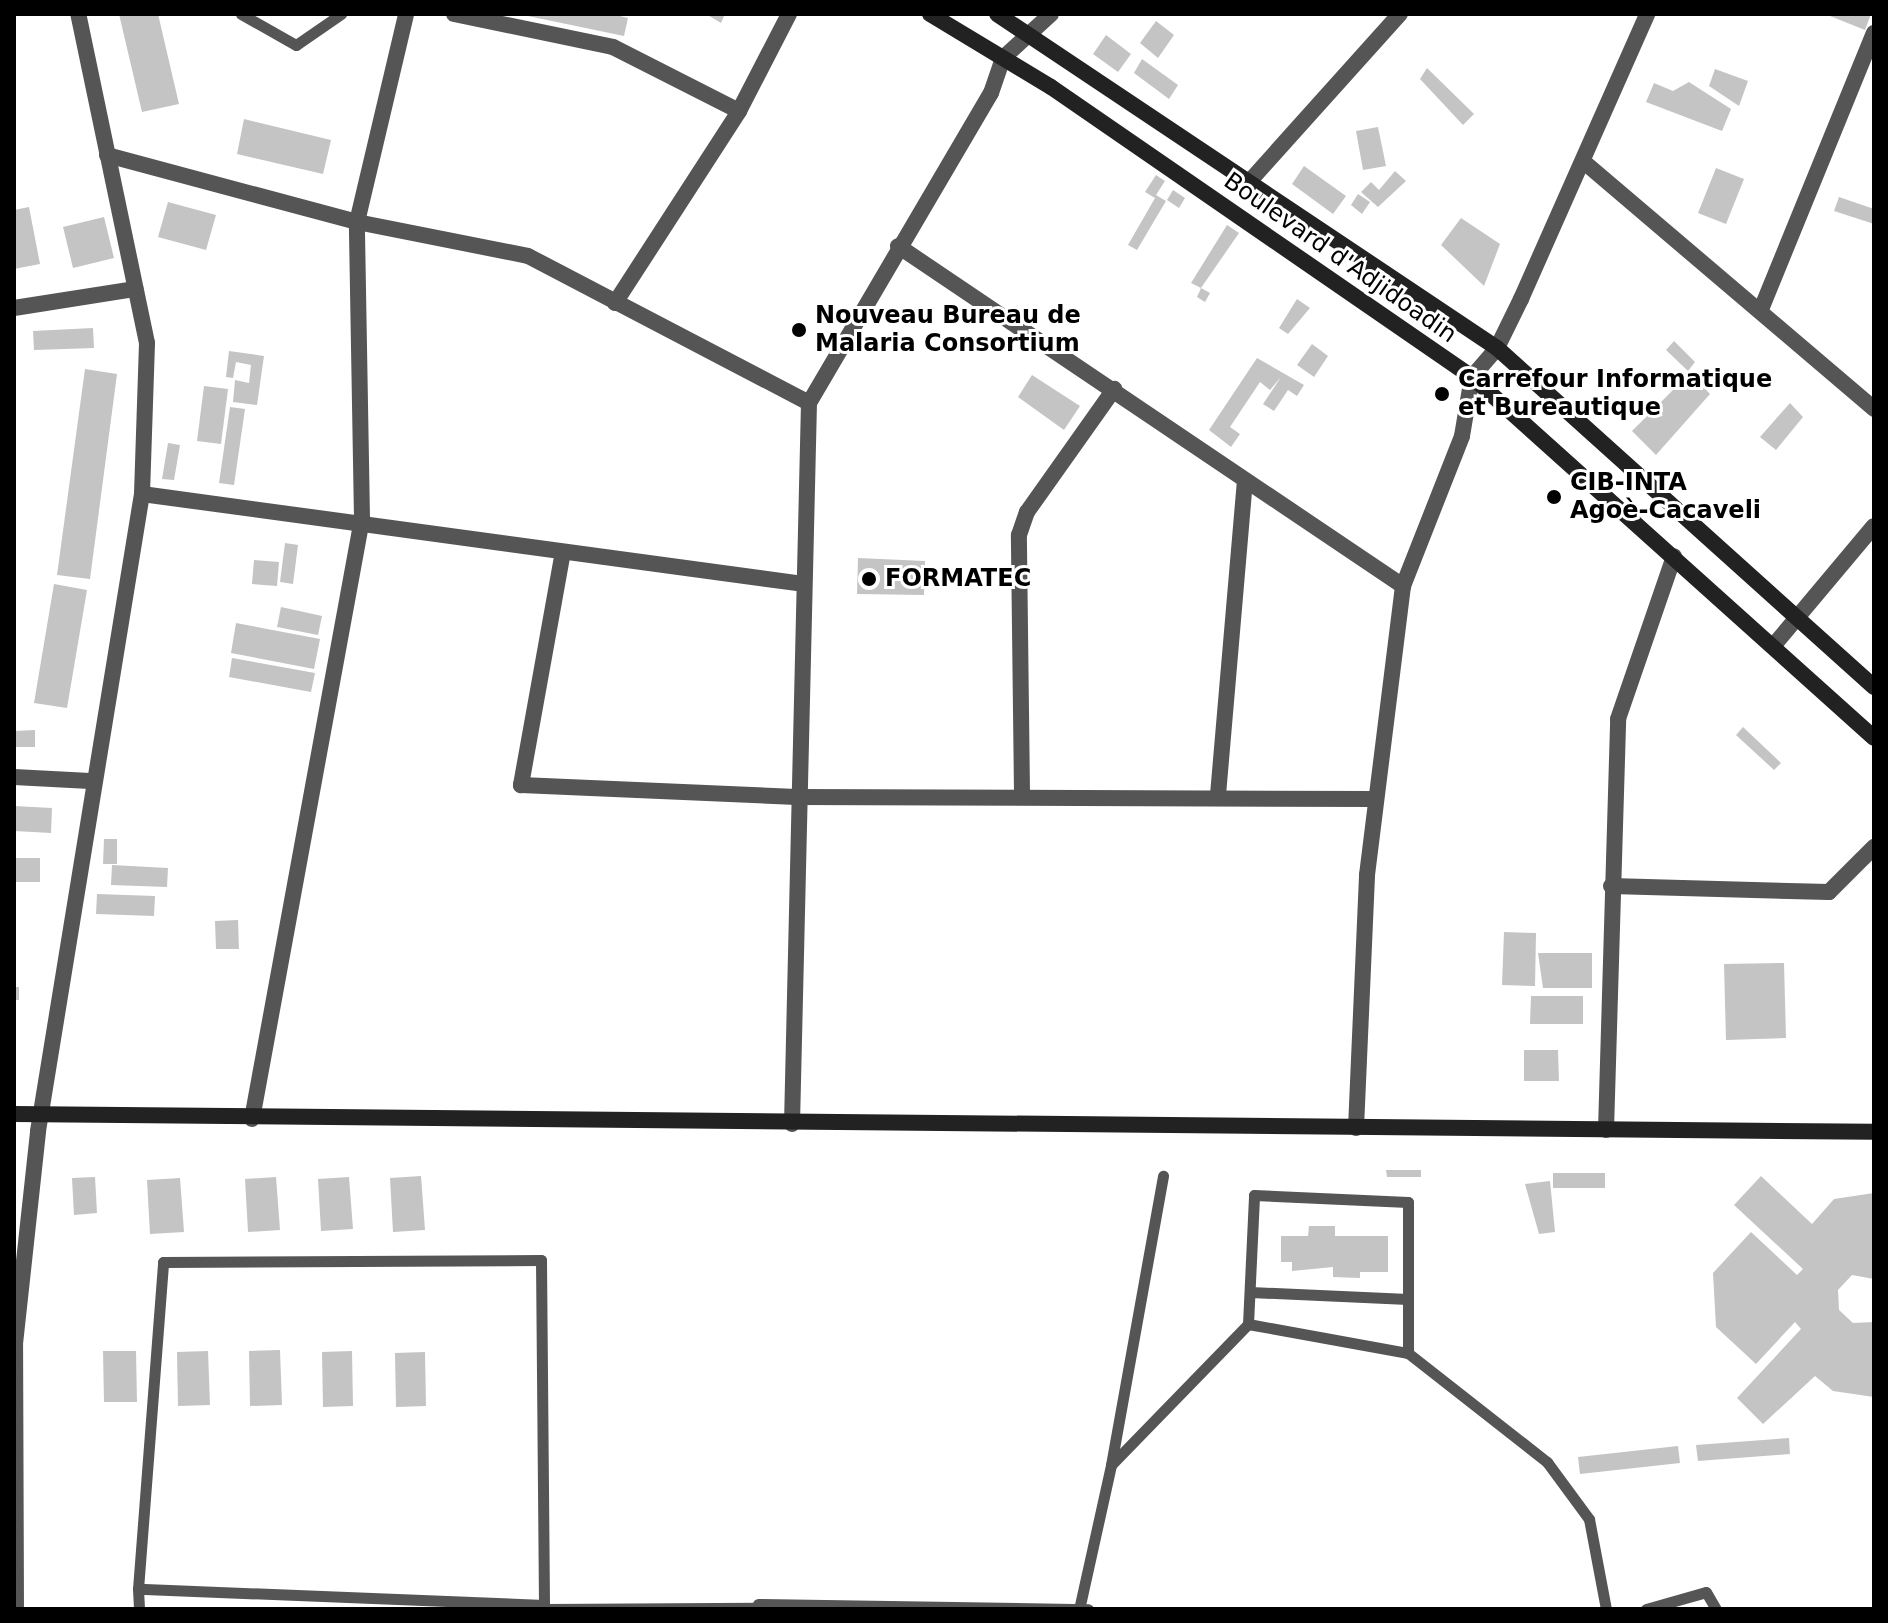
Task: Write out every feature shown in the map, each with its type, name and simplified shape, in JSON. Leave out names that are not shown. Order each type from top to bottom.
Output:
[{"type":"main road","name":"Boulevard d'Adjidoadin","points":[[930,14],[1003,58],[1472,377],[1874,738]]},
{"type":"main road","name":"Boulevard d'Adjidoadin","points":[[997,14],[1497,348],[1874,687]]},
{"type":"main road","points":[[14,1114],[252,1119],[1874,1132]]},
{"type":"street","points":[[16,1609],[14,1344],[90,781],[142,494],[147,343],[78,14]]},
{"type":"street","points":[[252,1119],[362,519],[357,222],[406,14]]},
{"type":"street","points":[[454,14],[613,47],[739,111]]},
{"type":"street","points":[[615,303],[739,111],[789,14]]},
{"type":"street","points":[[792,1124],[797,797],[809,403],[898,246],[991,93],[1003,58],[1051,14]]},
{"type":"street","points":[[1249,182],[1400,14]]},
{"type":"street","points":[[1356,1128],[1375,799],[1403,586],[1462,436],[1472,377],[1497,348],[1584,162],[1647,14]]},
{"type":"street","points":[[1762,307],[1874,33]]},
{"type":"street","points":[[107,155],[357,222],[528,256],[809,403]]},
{"type":"street","points":[[1584,162],[1762,307],[1874,409]]},
{"type":"street","points":[[898,246],[1403,586]]},
{"type":"street","points":[[14,308],[136,289]]},
{"type":"street","points":[[1022,793],[1019,535],[1027,512],[1114,389]]},
{"type":"street","points":[[1218,795],[1245,481]]},
{"type":"street","points":[[142,494],[362,519],[562,557],[803,584]]},
{"type":"street","points":[[1774,645],[1801,620],[1874,526]]},
{"type":"street","points":[[1606,1130],[1618,719],[1674,556]]},
{"type":"street","points":[[562,557],[521,785],[797,797],[1022,793],[1375,799]]},
{"type":"street","points":[[14,777],[90,781]]},
{"type":"street","points":[[1611,886],[1829,892],[1874,847]]},
{"type":"lane","points":[[241,14],[296,45],[341,14]]},
{"type":"lane","points":[[138,1589],[544,1607],[1084,1607],[1163,1176]]},
{"type":"lane","points":[[1111,1465],[1248,1324],[1254,1195],[1408,1202],[1408,1353]]},
{"type":"lane","points":[[139,1609],[163,1262],[541,1260],[544,1607]]},
{"type":"lane","points":[[1250,1292],[1408,1299]]},
{"type":"lane","points":[[1248,1324],[1408,1353],[1547,1462],[1589,1519],[1606,1609]]},
{"type":"lane","points":[[1646,1609],[1706,1592],[1716,1609]]},
{"type":"building","points":[[119,14],[158,14],[179,104],[142,112]]},
{"type":"building","points":[[612,14],[628,18],[624,36],[523,15]]},
{"type":"building","points":[[706,14],[725,14],[721,23]]},
{"type":"building","points":[[1825,14],[1871,14],[1865,30]]},
{"type":"building","points":[[1156,21],[1174,35],[1158,58],[1140,43]]},
{"type":"building","points":[[1106,35],[1131,54],[1118,72],[1093,54]]},
{"type":"building","points":[[1142,59],[1178,85],[1169,99],[1134,73]]},
{"type":"building","points":[[1427,68],[1474,114],[1463,125],[1420,79]]},
{"type":"building","points":[[1715,69],[1748,81],[1739,106],[1709,86]]},
{"type":"building","points":[[1689,82],[1731,109],[1722,131],[1646,102],[1654,83],[1673,91]]},
{"type":"building","points":[[244,119],[331,140],[323,174],[237,154]]},
{"type":"building","points":[[1378,127],[1386,166],[1363,170],[1356,131]]},
{"type":"building","points":[[1304,166],[1346,196],[1333,214],[1292,184]]},
{"type":"building","points":[[1716,168],[1744,179],[1726,224],[1698,213]]},
{"type":"building","points":[[1395,171],[1406,181],[1378,207],[1361,192],[1371,182],[1379,190]]},
{"type":"building","points":[[1156,175],[1165,181],[1156,195],[1166,201],[1137,250],[1128,245],[1155,198],[1145,192]]},
{"type":"building","points":[[1173,190],[1185,198],[1179,208],[1167,200]]},
{"type":"building","points":[[1358,194],[1370,202],[1362,214],[1351,205]]},
{"type":"building","points":[[1839,197],[1874,209],[1874,224],[1834,211]]},
{"type":"building","points":[[168,202],[216,215],[206,250],[158,237]]},
{"type":"building","points":[[29,207],[40,264],[14,269],[14,210]]},
{"type":"building","points":[[104,217],[114,258],[73,268],[63,227]]},
{"type":"building","points":[[1461,218],[1500,244],[1484,286],[1441,245]]},
{"type":"building","points":[[1227,225],[1239,233],[1201,288],[1191,283]]},
{"type":"building","points":[[1201,288],[1210,293],[1205,302],[1197,297]]},
{"type":"building","points":[[1297,299],[1310,308],[1288,334],[1279,328]]},
{"type":"building","points":[[93,328],[94,348],[34,350],[33,331]]},
{"type":"building","points":[[1674,341],[1695,362],[1688,371],[1666,350]]},
{"type":"building","points":[[1312,344],[1328,356],[1314,377],[1297,365]]},
{"type":"building","points":[[229,351],[264,356],[257,405],[233,402],[235,380],[249,383],[251,365],[236,362],[233,378],[226,377]]},
{"type":"building","points":[[1257,358],[1304,385],[1297,396],[1288,390],[1274,411],[1263,404],[1281,377],[1270,390],[1260,382],[1230,427],[1240,434],[1231,447],[1209,430]]},
{"type":"building","points":[[85,369],[117,374],[90,579],[57,575]]},
{"type":"building","points":[[1690,373],[1710,394],[1656,455],[1632,431]]},
{"type":"building","points":[[1032,375],[1080,406],[1064,430],[1018,397]]},
{"type":"building","points":[[204,386],[228,389],[221,444],[197,441]]},
{"type":"building","points":[[1790,403],[1803,417],[1776,450],[1760,437]]},
{"type":"building","points":[[230,407],[245,409],[234,485],[219,483]]},
{"type":"building","points":[[168,443],[180,445],[174,480],[162,479]]},
{"type":"building","points":[[285,543],[298,545],[293,584],[280,582]]},
{"type":"building","points":[[858,558],[925,561],[924,595],[857,594]]},
{"type":"building","points":[[254,560],[279,562],[277,586],[252,584]]},
{"type":"building","points":[[54,584],[87,590],[67,708],[34,703]]},
{"type":"building","points":[[281,607],[322,616],[318,635],[277,627]]},
{"type":"building","points":[[236,623],[320,639],[314,669],[231,653]]},
{"type":"building","points":[[232,658],[315,673],[311,692],[229,677]]},
{"type":"building","points":[[1743,727],[1781,763],[1774,770],[1736,735]]},
{"type":"building","points":[[35,730],[35,747],[14,747],[14,731]]},
{"type":"building","points":[[14,806],[52,808],[51,833],[14,831]]},
{"type":"building","points":[[104,839],[117,839],[117,864],[103,864]]},
{"type":"building","points":[[14,858],[40,858],[40,882],[14,882]]},
{"type":"building","points":[[112,865],[168,868],[167,887],[111,885]]},
{"type":"building","points":[[97,894],[155,896],[154,916],[96,914]]},
{"type":"building","points":[[238,920],[239,949],[216,949],[215,921]]},
{"type":"building","points":[[1504,932],[1536,933],[1535,986],[1502,985]]},
{"type":"building","points":[[1538,953],[1592,953],[1592,988],[1543,988]]},
{"type":"building","points":[[1784,963],[1786,1038],[1726,1040],[1724,964]]},
{"type":"building","points":[[14,987],[19,987],[19,1000],[14,1000]]},
{"type":"building","points":[[1531,996],[1583,996],[1583,1024],[1530,1024]]},
{"type":"building","points":[[1524,1050],[1558,1050],[1559,1081],[1524,1081]]},
{"type":"building","points":[[1386,1170],[1421,1170],[1421,1177],[1387,1177]]},
{"type":"building","points":[[1553,1173],[1605,1173],[1605,1188],[1553,1188]]},
{"type":"building","points":[[421,1176],[425,1230],[393,1232],[390,1178]]},
{"type":"building","points":[[1761,1176],[1812,1224],[1834,1199],[1874,1193],[1874,1279],[1852,1275],[1838,1290],[1839,1310],[1853,1323],[1874,1322],[1874,1397],[1833,1391],[1815,1376],[1763,1424],[1737,1398],[1801,1329],[1795,1322],[1756,1364],[1716,1327],[1713,1273],[1751,1232],[1797,1275],[1803,1269],[1734,1205]]},
{"type":"building","points":[[95,1177],[97,1213],[74,1215],[72,1178]]},
{"type":"building","points":[[276,1177],[280,1230],[248,1232],[245,1179]]},
{"type":"building","points":[[349,1177],[353,1229],[321,1231],[318,1179]]},
{"type":"building","points":[[180,1178],[184,1232],[150,1234],[147,1180]]},
{"type":"building","points":[[1550,1181],[1555,1232],[1539,1234],[1525,1184]]},
{"type":"building","points":[[1309,1226],[1335,1226],[1335,1236],[1388,1236],[1388,1272],[1360,1272],[1360,1278],[1333,1277],[1333,1267],[1292,1271],[1292,1262],[1281,1262],[1281,1236],[1308,1236]]},
{"type":"building","points":[[280,1350],[282,1405],[250,1406],[249,1351]]},
{"type":"building","points":[[103,1351],[136,1351],[137,1402],[104,1402]]},
{"type":"building","points":[[208,1351],[210,1405],[178,1406],[177,1352]]},
{"type":"building","points":[[352,1351],[353,1406],[323,1407],[322,1352]]},
{"type":"building","points":[[425,1352],[426,1406],[396,1407],[395,1353]]},
{"type":"building","points":[[1789,1438],[1790,1454],[1698,1461],[1696,1445]]},
{"type":"building","points":[[1678,1446],[1680,1463],[1580,1474],[1578,1457]]},
{"type":"place","name":"Nouveau Bureau de Malaria Consortium","points":[[799,330]]},
{"type":"place","name":"Carrefour Informatique et Bureautique","points":[[1442,394]]},
{"type":"place","name":"CIB-INTA Agoè-Cacaveli","points":[[1554,497]]},
{"type":"place","name":"FORMATEC","points":[[869,579]]}]
